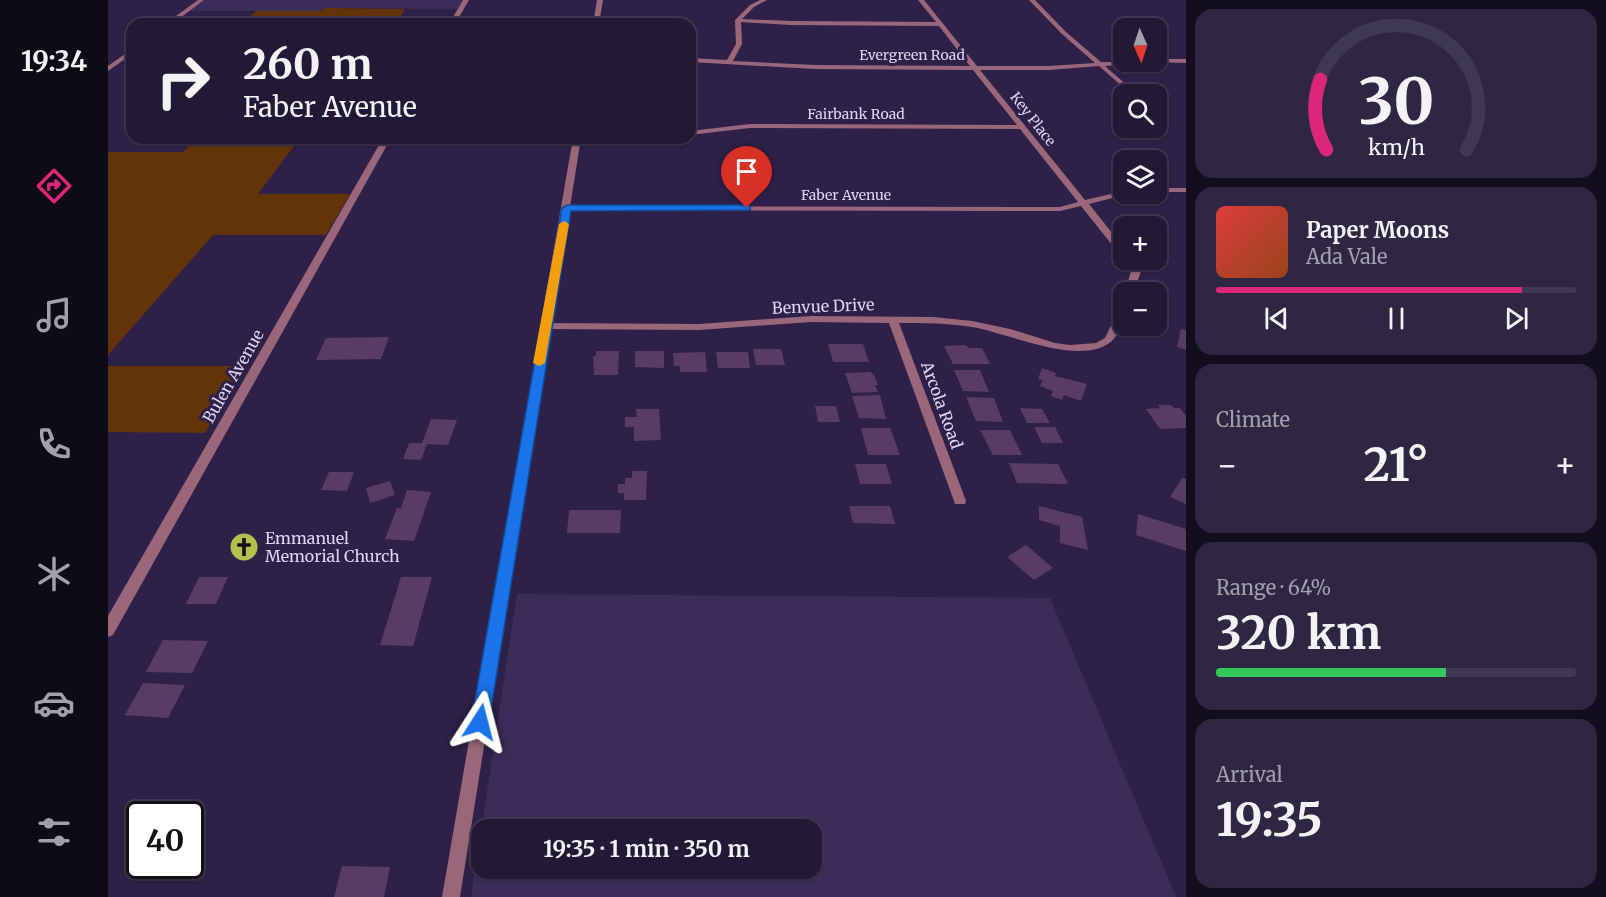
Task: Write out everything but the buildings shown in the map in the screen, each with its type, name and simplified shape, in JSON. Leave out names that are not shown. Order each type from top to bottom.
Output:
[{"type":"street","points":[[176,18],[201,0]]},
{"type":"street","points":[[456,18],[466,0]]},
{"type":"street","points":[[597,18],[600,0]]},
{"type":"street","points":[[750,0],[761,1]]},
{"type":"street","name":"Key Place","points":[[921,0],[1113,240]]},
{"type":"street","points":[[1032,0],[1053,23],[1122,84]]},
{"type":"street","points":[[730,62],[739,44],[738,20],[745,11],[761,1]]},
{"type":"street","points":[[738,20],[790,23],[941,24]]},
{"type":"street","points":[[108,57],[124,57]]},
{"type":"street","points":[[108,69],[124,57]]},
{"type":"street","name":"Evergreen Road","points":[[696,60],[815,67],[1049,68],[1113,63]]},
{"type":"street","points":[[1167,61],[1186,61]]},
{"type":"street","name":"Fairbank Road","points":[[696,132],[750,126],[1022,127]]},
{"type":"street","name":"Bulen Avenue","points":[[108,630],[384,144]]},
{"type":"street","points":[[451,897],[576,144]]},
{"type":"street","points":[[1167,190],[1186,190]]},
{"type":"street","name":"Faber Avenue","points":[[567,208],[1060,209],[1113,196]]},
{"type":"street","name":"Benvue Drive","points":[[545,326],[699,327],[811,319],[933,320],[972,324],[1054,346],[1098,346],[1109,340],[1113,332]]},
{"type":"street","name":"Arcola Road","points":[[893,320],[960,501]]},
{"type":"shaded area","points":[[205,0],[463,0],[457,9],[324,8],[321,11],[189,11]]},
{"type":"shaded area","points":[[324,8],[405,9],[399,18],[248,18],[256,11],[321,11]]},
{"type":"shaded area","points":[[191,144],[296,144],[258,194],[350,194],[326,235],[213,235],[108,355],[108,152],[183,152]]},
{"type":"shaded area","points":[[108,366],[243,366],[205,433],[108,432]]},
{"type":"shaded area","points":[[517,594],[1050,598],[1176,897],[471,897],[474,879],[822,879],[822,819],[483,819]]},
{"type":"slow traffic","points":[[539,363],[564,224]]},
{"type":"place","name":"Emmanuel Memorial Church","points":[[244,547]]},
{"type":"route","points":[[480,722],[545,326],[567,208],[747,208]]}]
